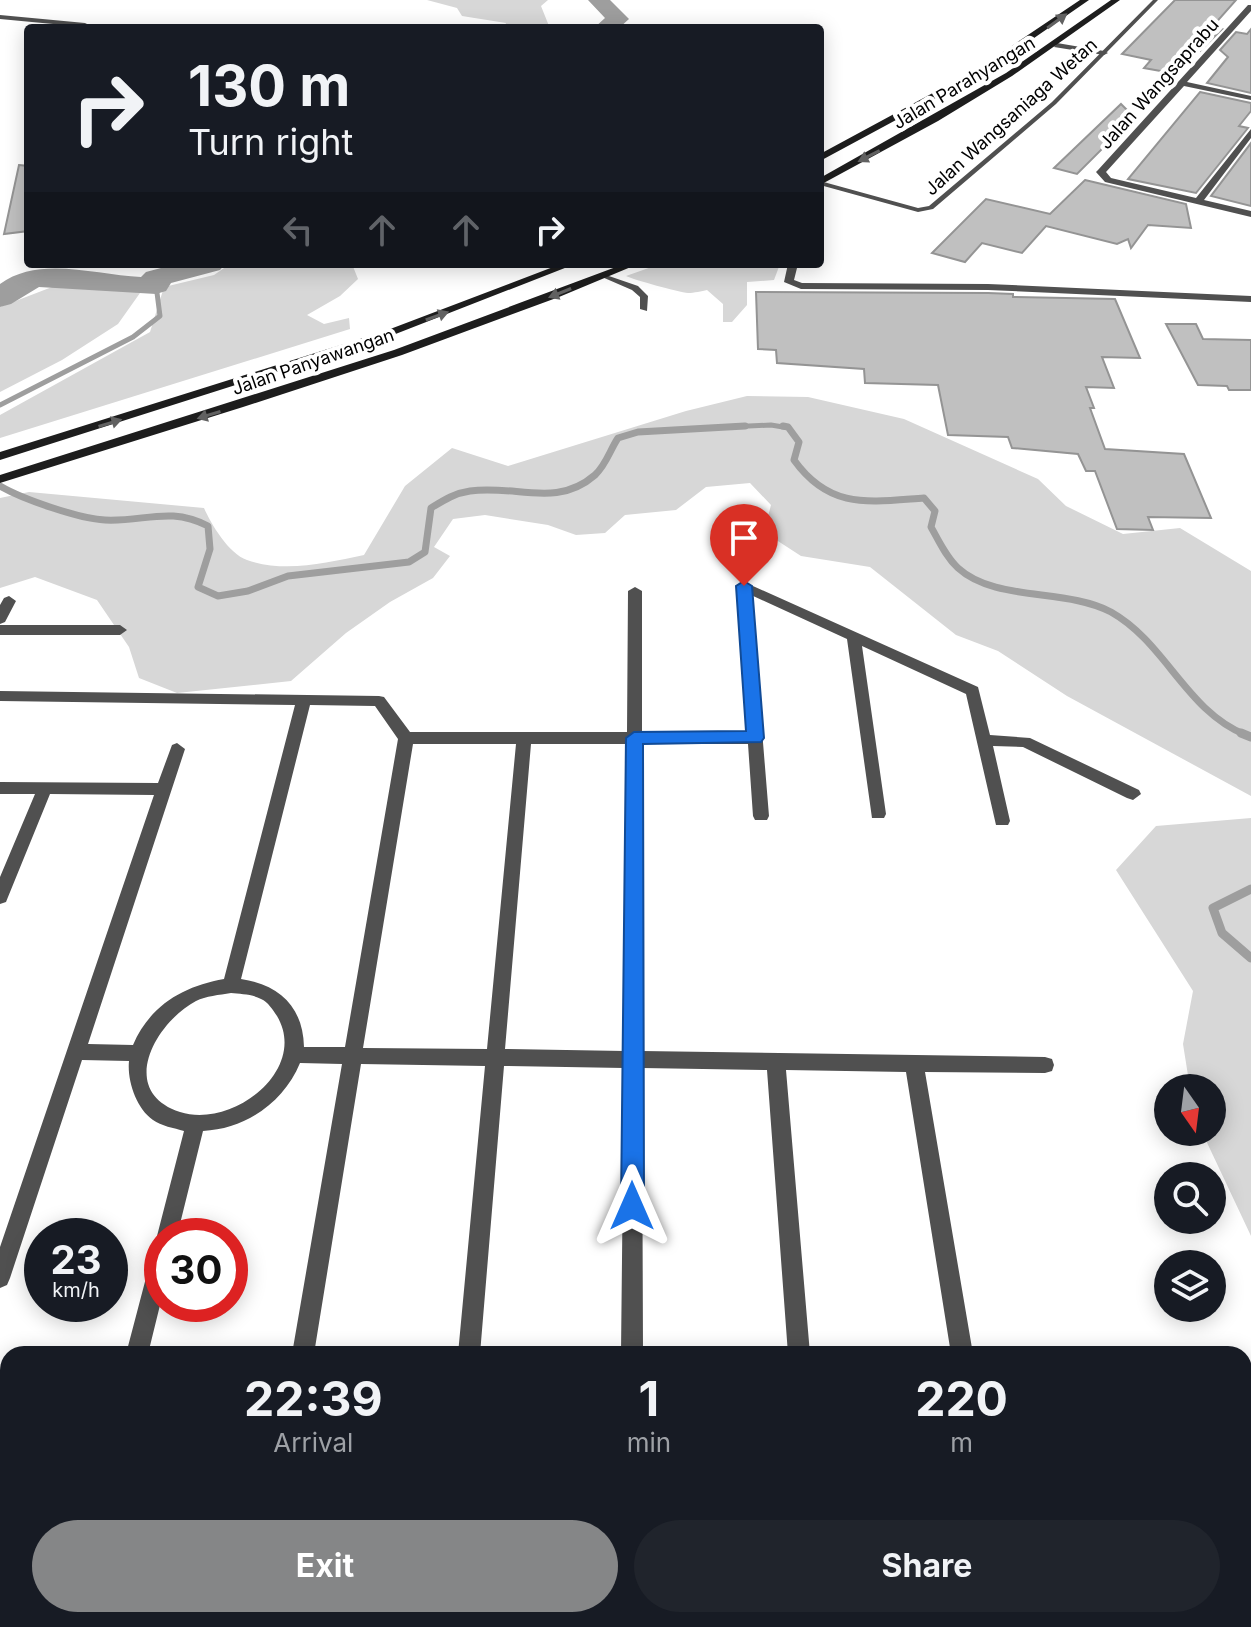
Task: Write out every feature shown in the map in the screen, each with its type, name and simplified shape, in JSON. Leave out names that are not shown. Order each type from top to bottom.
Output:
[{"type":"main road","name":"Jalan Parahyangan","points":[[824,156],[982,70],[1085,0]]},
{"type":"main road","name":"Jalan Parahyangan","points":[[824,180],[944,115],[1057,45],[1116,0]]},
{"type":"main road","name":"Jalan Panyawangan","points":[[0,456],[389,333],[560,268]]},
{"type":"main road","name":"Jalan Panyawangan","points":[[0,479],[287,391],[453,333],[623,268]]},
{"type":"street","name":"Jalan Wangsaprabu","points":[[1251,7],[1101,172],[1108,180],[1251,214]]},
{"type":"street","points":[[0,17],[74,24]]},
{"type":"street","points":[[1057,45],[1104,53]]},
{"type":"street","points":[[1181,83],[1251,98]]},
{"type":"street","points":[[1198,202],[1251,132]]},
{"type":"street","points":[[792,268],[789,282],[801,286],[988,287],[1251,299]]},
{"type":"street","points":[[761,816],[744,586],[973,691],[1002,821]]},
{"type":"street","points":[[632,1346],[635,591]]},
{"type":"street","points":[[0,619],[9,601]]},
{"type":"street","points":[[0,630],[120,630]]},
{"type":"street","points":[[854,636],[878,814]]},
{"type":"street","points":[[0,696],[379,701],[406,738],[304,1346]]},
{"type":"street","points":[[231,985],[304,700]]},
{"type":"street","points":[[406,738],[755,738]]},
{"type":"street","points":[[470,1346],[524,738]]},
{"type":"street","points":[[984,740],[1025,742],[1133,794]]},
{"type":"street","points":[[0,1278],[177,749]]},
{"type":"street","points":[[0,788],[163,789]]},
{"type":"street","points":[[0,897],[45,788]]},
{"type":"street","points":[[231,985],[269,993],[293,1018],[295,1055],[276,1090],[239,1116],[195,1125],[159,1113],[138,1087],[138,1053],[158,1019],[191,995],[231,985]]},
{"type":"street","points":[[76,1052],[138,1053]]},
{"type":"street","points":[[295,1055],[1045,1065]]},
{"type":"street","points":[[776,1060],[798,1346]]},
{"type":"street","points":[[914,1062],[961,1346]]},
{"type":"street","points":[[172,1218],[195,1125]]},
{"type":"street","points":[[139,1346],[145,1322]]},
{"type":"lane","name":"Jalan Wangsaniaga Wetan","points":[[824,183],[926,210],[1054,103],[1156,0]]},
{"type":"lane","points":[[604,276],[635,288],[644,296],[644,309]]},
{"type":"shaded area","points":[[427,0],[548,0],[541,6],[548,24],[506,24],[462,16],[457,8]]},
{"type":"shaded area","points":[[224,268],[354,268],[358,279],[340,296],[307,315],[324,324],[349,318],[350,329],[0,438],[0,415],[150,332],[164,287],[214,275]]},
{"type":"shaded area","points":[[649,268],[778,268],[774,280],[747,282],[747,305],[732,322],[723,322],[723,304],[707,290],[688,293],[626,276]]},
{"type":"shaded area","points":[[78,277],[140,293],[118,324],[62,360],[0,392],[0,307]]},
{"type":"shaded area","points":[[747,396],[808,397],[904,419],[1038,479],[1066,506],[1123,534],[1180,528],[1251,571],[1251,796],[1067,696],[998,651],[956,635],[870,567],[801,556],[764,532],[771,505],[750,483],[706,487],[676,510],[625,515],[605,533],[576,535],[548,525],[485,515],[453,519],[434,547],[450,556],[433,578],[390,602],[346,633],[291,681],[177,693],[139,678],[129,647],[97,600],[35,577],[0,588],[0,498],[29,492],[204,508],[227,545],[240,557],[276,566],[320,564],[364,555],[405,486],[452,448],[508,466],[686,411]]},
{"type":"shaded area","points":[[1251,818],[1251,1236],[1226,1183],[1226,1162],[1216,1162],[1209,1146],[1226,1146],[1226,1074],[1188,1074],[1183,1044],[1193,991],[1116,870],[1156,826]]},
{"type":"building","points":[[1175,0],[1236,0],[1212,27],[1222,29],[1177,74],[1144,68],[1151,60],[1122,54]]},
{"type":"building","points":[[1251,29],[1251,93],[1207,83],[1228,57],[1220,50],[1236,32],[1247,34]]},
{"type":"building","points":[[1200,92],[1251,103],[1251,111],[1239,126],[1248,128],[1196,193],[1128,179]]},
{"type":"building","points":[[1121,104],[1134,117],[1077,174],[1054,168]]},
{"type":"building","points":[[1251,143],[1251,206],[1211,196]]},
{"type":"building","points":[[19,165],[24,166],[24,232],[4,234]]},
{"type":"building","points":[[1085,180],[1186,204],[1191,228],[1148,225],[1131,248],[1128,239],[1117,244],[1046,226],[1022,253],[982,243],[965,262],[932,253],[986,199],[1050,214]]},
{"type":"building","points":[[756,292],[988,293],[1013,294],[1013,297],[1115,299],[1140,358],[1102,357],[1114,388],[1086,387],[1105,449],[1184,454],[1211,518],[1148,517],[1153,530],[1117,529],[1095,471],[1086,471],[1078,454],[1012,448],[1008,437],[948,435],[938,385],[865,383],[864,369],[777,363],[776,350],[758,349]]},
{"type":"building","points":[[1166,324],[1196,324],[1203,339],[1251,340],[1251,390],[1198,385]]},
{"type":"waterway","points":[[598,0],[618,19],[611,24]]},
{"type":"waterway","points":[[0,298],[23,282],[39,278],[141,286],[156,285],[156,278],[195,268]]},
{"type":"waterway","points":[[0,405],[133,337],[160,316],[156,285]]},
{"type":"waterway","points":[[721,427],[771,425],[789,428]]},
{"type":"waterway","points":[[721,427],[745,426]]},
{"type":"waterway","points":[[783,426],[789,428]]},
{"type":"waterway","points":[[0,486],[51,508],[94,519],[169,516],[208,526],[210,549],[198,587],[218,596],[248,591],[288,576],[409,562],[425,552],[431,508],[454,495],[487,490],[565,491],[595,475],[618,438],[638,432],[721,427]]},
{"type":"waterway","points":[[707,428],[721,427]]},
{"type":"waterway","points":[[789,428],[799,442],[794,460],[822,488],[836,495],[868,501],[924,498],[935,511],[931,527],[958,568],[973,579],[991,586],[1073,600],[1111,612],[1147,641],[1207,710],[1246,735]]},
{"type":"waterway","points":[[1241,733],[1246,735]]},
{"type":"waterway","points":[[1246,735],[1251,737]]},
{"type":"waterway","points":[[1251,889],[1213,908],[1222,933],[1251,958]]},
{"type":"route","points":[[632,1206],[634,738],[755,738],[744,586]]}]
